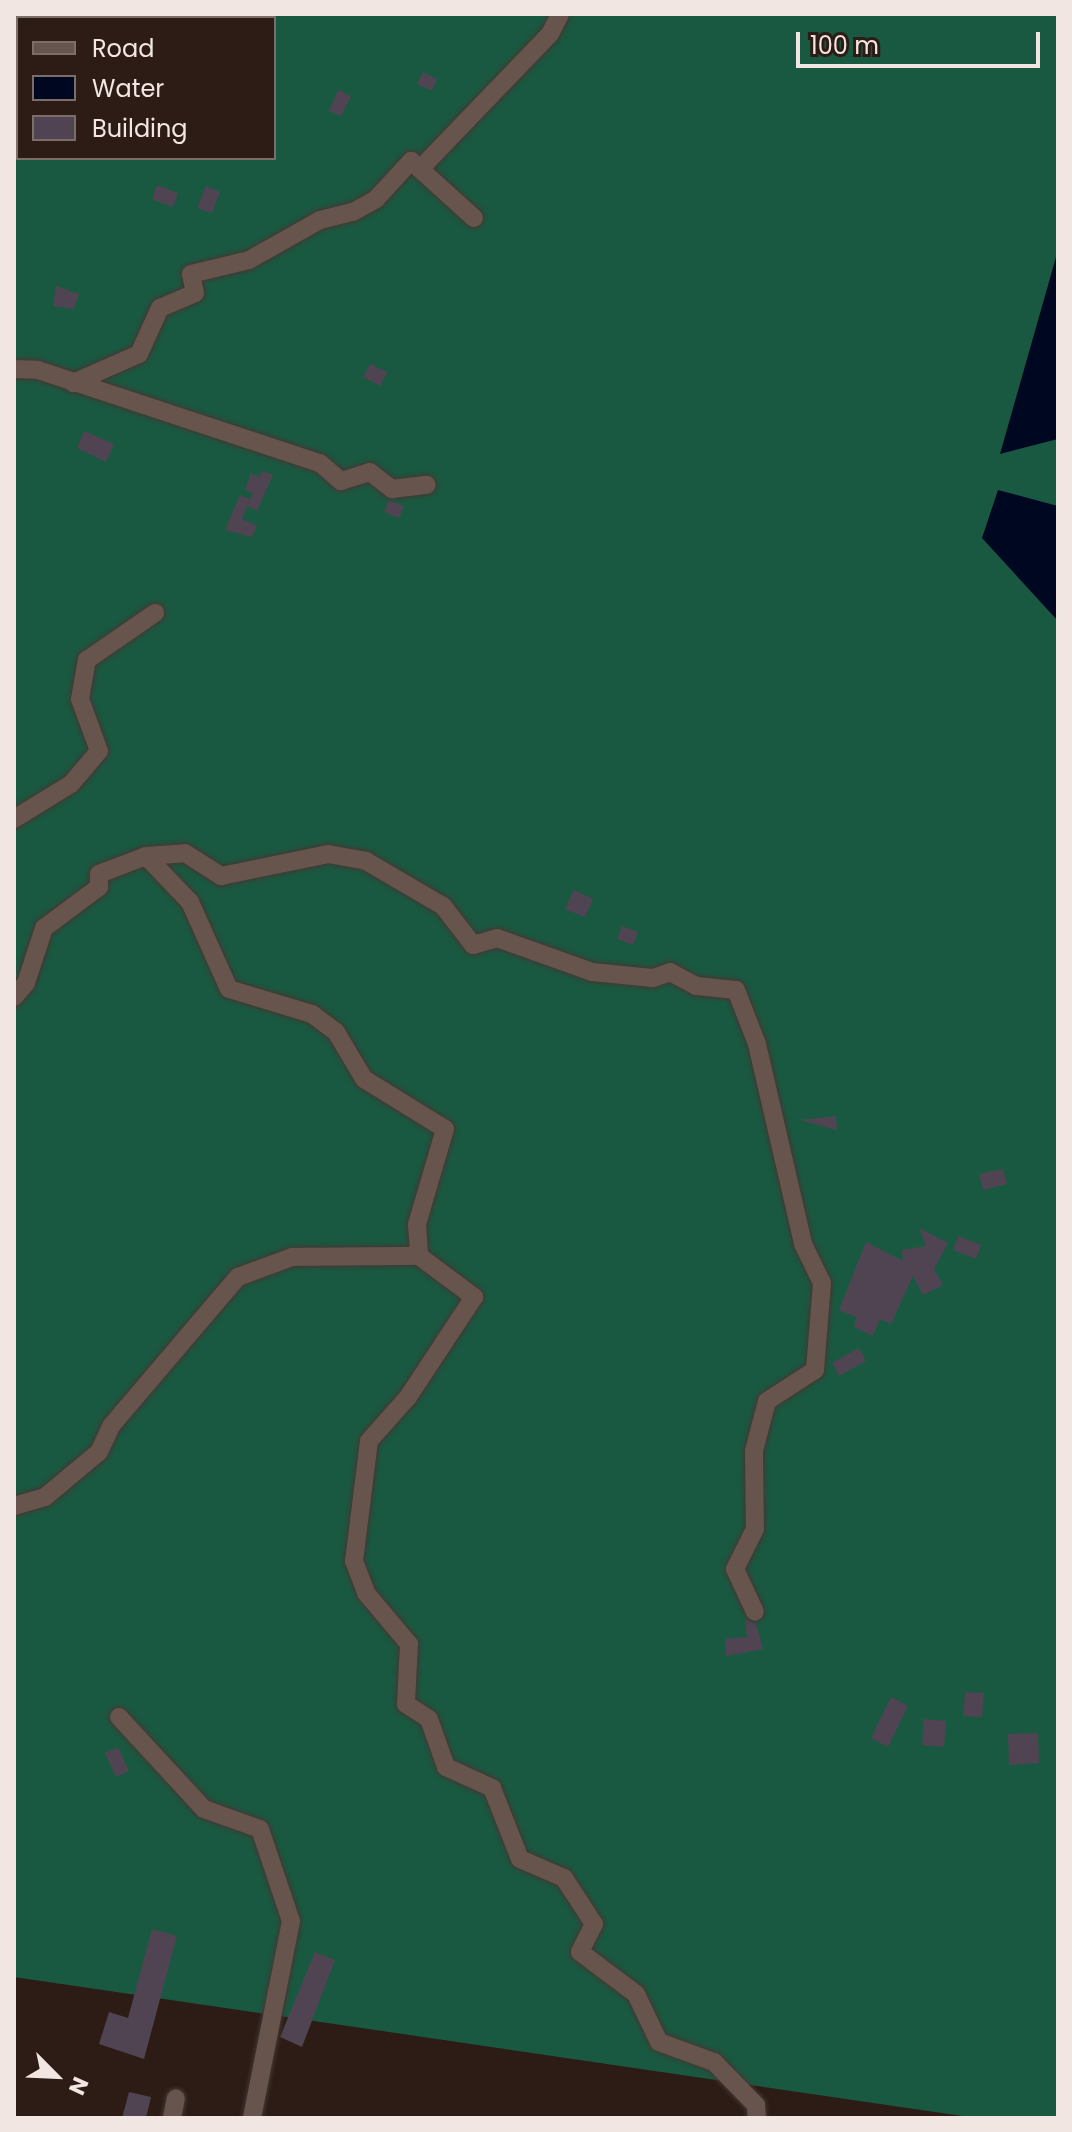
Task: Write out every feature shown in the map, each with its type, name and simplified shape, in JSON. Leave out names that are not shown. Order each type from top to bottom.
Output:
[{"type":"street","points":[[420,169],[550,34],[560,14]]},
{"type":"street","points":[[73,383],[139,354],[160,308],[195,293],[191,274],[249,260],[320,220],[353,212],[376,199],[411,161],[474,218]]},
{"type":"street","points":[[14,369],[73,383],[320,463],[341,481],[370,472],[392,489],[427,485]]},
{"type":"street","points":[[14,819],[71,784],[99,751],[80,699],[87,660],[155,613]]},
{"type":"street","points":[[14,997],[26,983],[44,928],[99,887],[99,874],[146,856],[185,853],[221,876],[328,854],[366,861],[443,906],[473,945],[497,938],[592,972],[653,978],[670,972],[696,986],[736,990],[757,1044],[803,1244],[822,1283],[815,1370],[767,1401],[754,1451],[755,1529],[735,1569],[755,1612]]},
{"type":"street","points":[[146,856],[190,902],[229,989],[312,1014],[336,1032],[364,1079],[445,1129],[417,1224],[419,1256]]},
{"type":"street","points":[[14,1506],[45,1497],[99,1452],[111,1426],[238,1277],[292,1257],[419,1256],[474,1297],[408,1397],[369,1441],[354,1561],[366,1593],[409,1644],[406,1704],[429,1719],[446,1767],[492,1788],[520,1859],[564,1878],[594,1924],[580,1952],[636,1994],[659,2042],[714,2062],[756,2105],[757,2118]]},
{"type":"street","points":[[119,1717],[204,1809],[260,1829],[291,1921],[252,2118]]},
{"type":"street","points":[[172,2118],[176,2098]]},
{"type":"green space","points":[[14,14],[1058,14],[1058,2118],[976,2118],[14,1977]]},
{"type":"water","points":[[1058,250],[1058,439],[1000,454]]},
{"type":"water","points":[[998,490],[1058,506],[1058,621],[982,538]]},
{"type":"building","points":[[423,72],[437,79],[432,91],[417,84]]},
{"type":"building","points":[[338,90],[351,96],[341,116],[329,111]]},
{"type":"building","points":[[157,185],[178,193],[173,207],[152,199]]},
{"type":"building","points":[[206,186],[220,192],[212,213],[197,208]]},
{"type":"building","points":[[56,286],[79,294],[74,309],[53,306]]},
{"type":"building","points":[[370,364],[387,372],[380,386],[363,377]]},
{"type":"building","points":[[84,431],[114,444],[106,462],[77,448]]},
{"type":"building","points":[[262,471],[273,475],[257,511],[247,506],[253,493],[245,490],[251,473],[259,477]]},
{"type":"building","points":[[240,495],[250,499],[242,519],[257,526],[252,537],[225,530]]},
{"type":"building","points":[[389,500],[404,506],[399,518],[384,512]]},
{"type":"building","points":[[574,890],[593,899],[585,917],[565,909]]},
{"type":"building","points":[[622,926],[638,932],[633,945],[617,939]]},
{"type":"building","points":[[836,1116],[837,1130],[800,1120]]},
{"type":"building","points":[[1003,1169],[1007,1184],[983,1190],[979,1174]]},
{"type":"building","points":[[919,1228],[948,1243],[934,1269],[943,1285],[923,1295],[913,1276],[891,1324],[880,1319],[873,1336],[854,1327],[856,1317],[839,1310],[866,1242],[903,1261],[902,1250],[926,1246]]},
{"type":"building","points":[[958,1236],[981,1245],[976,1259],[953,1250]]},
{"type":"building","points":[[859,1348],[866,1361],[839,1376],[832,1363]]},
{"type":"building","points":[[745,1618],[756,1624],[763,1649],[726,1656],[725,1639],[747,1637]]},
{"type":"building","points":[[965,1692],[984,1693],[982,1717],[963,1716]]},
{"type":"building","points":[[891,1697],[908,1706],[888,1747],[871,1738]]},
{"type":"building","points":[[924,1719],[946,1721],[944,1747],[922,1745]]},
{"type":"building","points":[[1038,1733],[1039,1763],[1009,1765],[1008,1734]]},
{"type":"building","points":[[118,1747],[129,1771],[116,1777],[105,1753]]},
{"type":"building","points":[[152,1929],[177,1936],[144,2059],[99,2044],[109,2012],[128,2018]]},
{"type":"building","points":[[315,1952],[335,1960],[302,2047],[280,2037]]},
{"type":"building","points":[[129,2092],[151,2097],[146,2118],[122,2118]]}]
